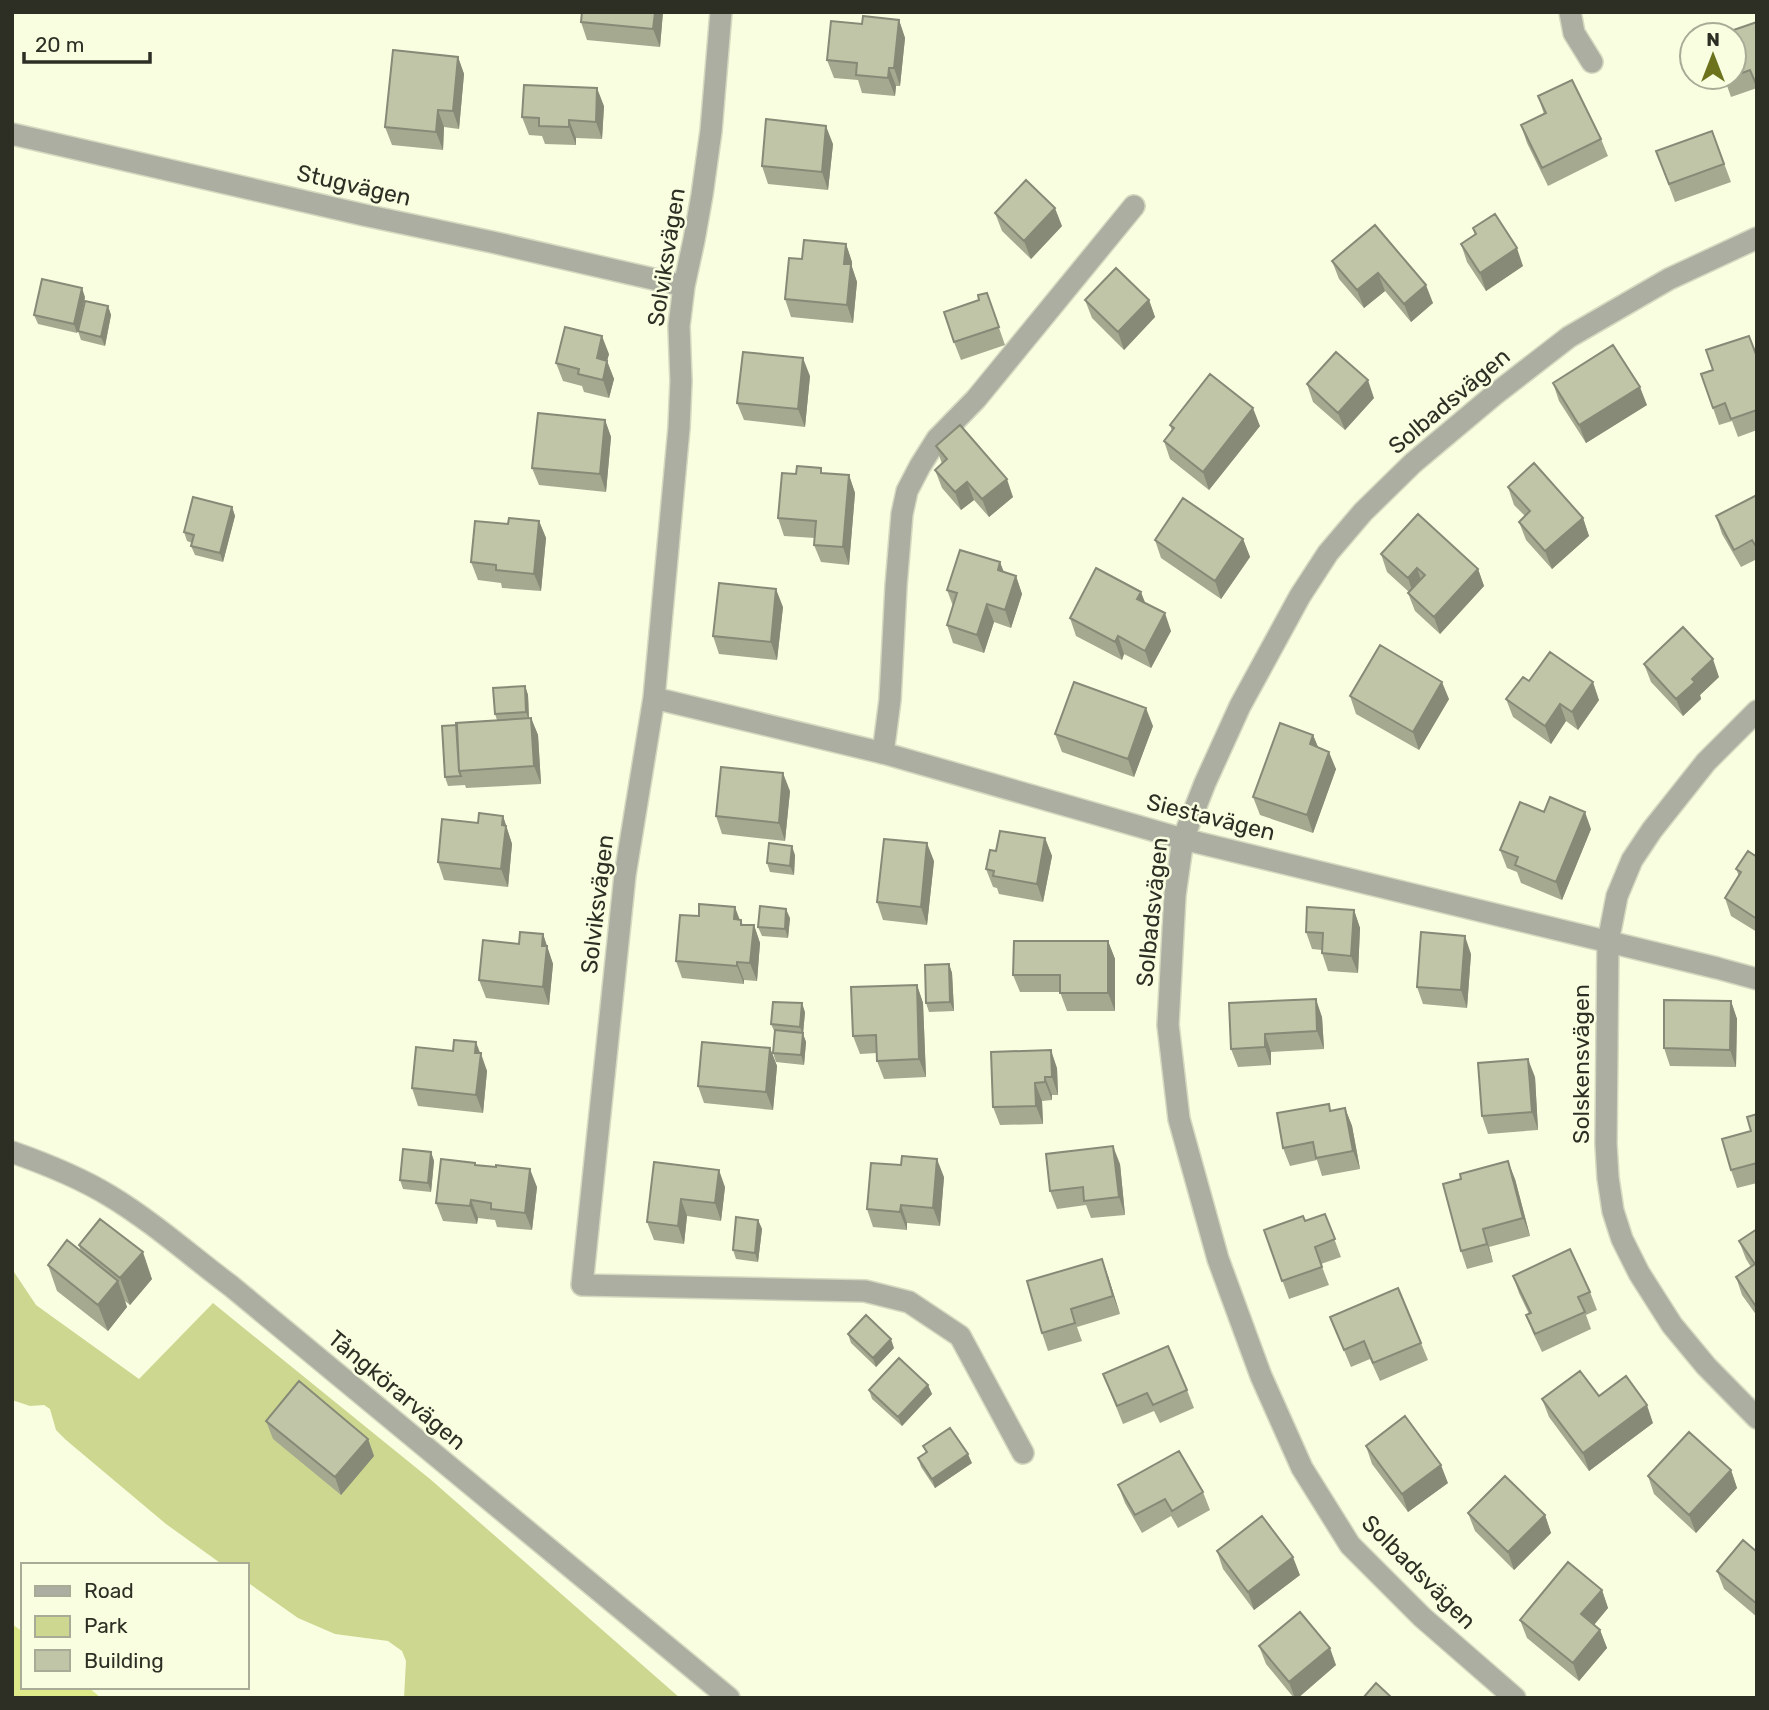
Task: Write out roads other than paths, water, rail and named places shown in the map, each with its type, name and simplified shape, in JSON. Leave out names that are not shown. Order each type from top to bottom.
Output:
[{"type":"street","name":"Solviksvägen","points":[[721,12],[702,195],[679,326],[679,428],[654,698],[625,875],[582,1285],[865,1290],[909,1302],[960,1336],[1023,1453]]},
{"type":"street","points":[[1570,12],[1574,33],[1592,62]]},
{"type":"street","name":"Stugvägen","points":[[12,134],[684,286]]},
{"type":"street","points":[[883,753],[890,700],[902,514],[907,491],[937,439],[976,399],[1134,206]]},
{"type":"street","name":"Solbadsvägen","points":[[1515,1698],[1422,1618],[1350,1545],[1302,1468],[1261,1376],[1218,1259],[1179,1119],[1168,1025],[1175,895],[1183,839],[1240,706],[1300,596],[1328,553],[1363,512],[1413,463],[1569,337],[1669,279],[1757,238]]},
{"type":"street","name":"Siestavägen","points":[[654,698],[883,753],[1183,839],[1757,979]]},
{"type":"street","name":"Solskensvägen","points":[[1757,711],[1706,762],[1652,830],[1632,860],[1617,897],[1608,942],[1606,1144],[1613,1211],[1622,1239],[1639,1273],[1672,1325],[1706,1366],[1757,1418]]},
{"type":"street","name":"Tångkörarvägen","points":[[12,1152],[60,1169],[111,1196],[156,1228],[231,1286],[729,1698]]}]
